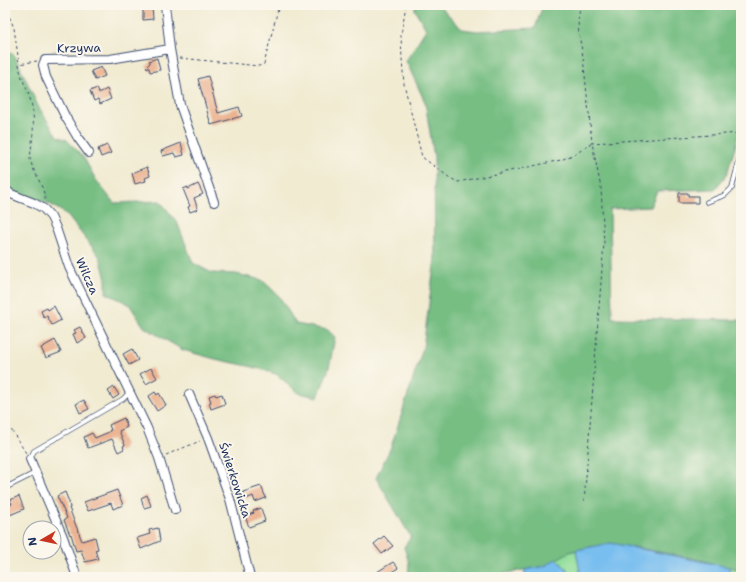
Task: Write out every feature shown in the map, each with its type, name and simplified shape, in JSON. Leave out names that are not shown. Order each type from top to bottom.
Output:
[{"type":"street","points":[[165,5],[170,53],[180,105],[214,202]]},
{"type":"street","name":"Krzywa","points":[[89,153],[65,116],[46,77],[43,65],[45,60],[110,60],[170,53]]},
{"type":"street","name":"Wilcza","points":[[5,189],[11,194],[34,203],[51,217],[69,267],[147,428],[159,458],[175,510]]},
{"type":"street","name":"Świerkowicka","points":[[189,394],[208,438],[230,499],[250,577]]},
{"type":"street","points":[[30,459],[63,537],[77,577]]},
{"type":"lane","points":[[707,202],[724,195],[732,188],[741,153]]},
{"type":"lane","points":[[30,459],[34,451],[123,399],[129,393]]},
{"type":"lane","points":[[5,488],[35,473]]},
{"type":"path","points":[[170,53],[259,66],[264,64],[279,5]]},
{"type":"path","points":[[406,5],[402,35],[404,84],[422,157],[450,178],[458,182],[562,160],[577,154],[592,143],[741,133]]},
{"type":"path","points":[[580,5],[577,16],[578,32],[582,54],[592,143],[601,188],[604,242],[584,503]]},
{"type":"path","points":[[5,6],[14,28],[20,73],[31,102],[33,117],[30,159],[31,165],[45,197],[44,210]]},
{"type":"path","points":[[19,64],[45,60]]},
{"type":"path","points":[[5,420],[30,459]]},
{"type":"path","points":[[159,458],[208,438]]},
{"type":"green space","points":[[415,5],[439,5],[462,29],[477,31],[535,28],[543,5],[741,5],[741,122],[727,174],[715,189],[657,191],[650,207],[610,209],[612,318],[741,320],[741,569],[720,566],[705,561],[634,547],[591,547],[569,552],[545,566],[507,573],[500,577],[408,577],[409,563],[404,547],[411,537],[376,478],[391,447],[423,348],[435,259],[434,157],[425,102],[406,61],[426,29],[415,10]]},
{"type":"green space","points":[[5,49],[15,56],[38,106],[57,136],[67,140],[84,158],[96,180],[114,203],[160,201],[177,222],[193,263],[212,273],[236,274],[262,280],[279,296],[296,324],[328,330],[335,337],[329,368],[318,397],[299,393],[276,374],[183,350],[144,327],[129,304],[106,293],[106,279],[100,257],[66,214],[50,204],[15,192],[5,183]]},
{"type":"green space","points":[[576,550],[581,577],[569,577],[567,569],[556,559]]},
{"type":"green space","points":[[729,567],[741,569],[741,577],[729,577]]},
{"type":"water","points":[[611,543],[729,567],[729,577],[581,577],[576,550]]},
{"type":"water","points":[[556,559],[567,569],[569,577],[524,577],[525,570],[545,566]]},
{"type":"building","points":[[143,5],[152,5],[153,19],[143,20]]},
{"type":"building","points":[[157,58],[160,70],[150,72],[149,68],[146,67],[150,63],[149,61]]},
{"type":"building","points":[[101,67],[105,76],[95,80],[91,71]]},
{"type":"building","points":[[208,76],[218,113],[239,107],[242,116],[211,125],[198,79]]},
{"type":"building","points":[[97,88],[99,93],[107,89],[111,99],[100,104],[98,99],[94,101],[90,91]]},
{"type":"building","points":[[181,143],[184,155],[176,157],[174,153],[163,156],[161,151]]},
{"type":"building","points":[[107,145],[111,153],[101,157],[98,149]]},
{"type":"building","points":[[147,167],[150,176],[145,178],[146,181],[135,184],[132,173]]},
{"type":"building","points":[[198,184],[203,194],[194,198],[198,209],[190,212],[188,207],[190,206],[183,189],[188,187],[188,189]]},
{"type":"building","points":[[679,193],[688,193],[688,196],[698,196],[698,203],[679,203]]},
{"type":"building","points":[[54,306],[61,320],[52,325],[47,316],[44,318],[41,311],[47,308],[48,310]]},
{"type":"building","points":[[80,327],[86,338],[77,343],[73,334],[76,333],[74,330]]},
{"type":"building","points":[[55,340],[61,352],[46,358],[41,348]]},
{"type":"building","points":[[132,349],[138,360],[129,365],[123,354]]},
{"type":"building","points":[[151,368],[157,378],[146,384],[140,374]]},
{"type":"building","points":[[114,387],[119,395],[113,399],[108,391]]},
{"type":"building","points":[[155,392],[157,395],[159,393],[166,405],[157,411],[149,398],[149,396]]},
{"type":"building","points":[[215,394],[216,396],[222,394],[225,404],[211,409],[209,396]]},
{"type":"building","points":[[84,400],[89,409],[80,413],[76,404]]},
{"type":"building","points":[[124,418],[127,427],[119,431],[125,445],[123,446],[124,449],[118,452],[112,439],[88,448],[84,437],[92,433],[95,438],[109,432],[111,430],[109,425]]},
{"type":"building","points":[[261,486],[266,498],[255,502],[253,496],[246,499],[243,492]]},
{"type":"building","points":[[117,490],[123,505],[113,509],[111,503],[88,511],[84,502]]},
{"type":"building","points":[[65,492],[69,502],[69,508],[82,541],[95,537],[98,549],[95,550],[98,559],[85,562],[81,550],[76,551],[71,534],[70,535],[64,520],[67,518],[57,496]]},
{"type":"building","points":[[147,495],[151,506],[144,508],[141,498]]},
{"type":"building","points":[[19,496],[24,509],[5,517],[5,508],[12,504],[10,500]]},
{"type":"building","points":[[261,508],[265,521],[249,527],[245,516],[254,513],[253,511]]},
{"type":"building","points":[[158,528],[160,541],[141,549],[137,538],[150,534],[149,530]]},
{"type":"building","points":[[384,536],[393,546],[382,554],[374,544]]},
{"type":"building","points":[[393,562],[398,568],[384,577],[380,577],[377,572]]}]
